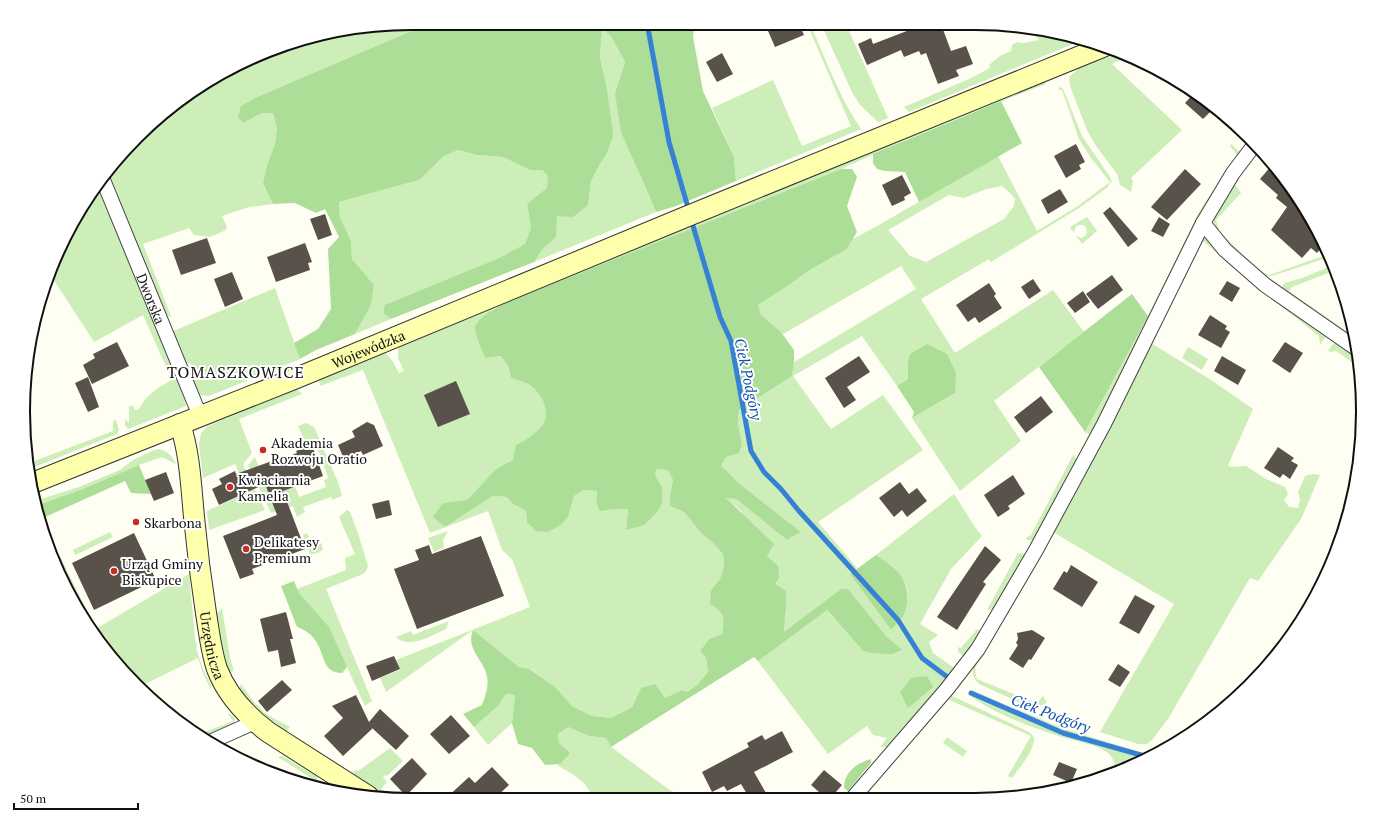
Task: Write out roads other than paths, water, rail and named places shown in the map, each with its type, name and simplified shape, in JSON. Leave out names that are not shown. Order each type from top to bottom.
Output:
[{"type":"main road","name":"Wojewódzka","points":[[36,481],[306,374],[691,214],[1096,50]]},
{"type":"main road","name":"Urzędnicza","points":[[180,424],[185,440],[198,556],[211,644],[218,670],[239,706],[255,722],[268,732],[358,789]]},
{"type":"street","points":[[857,793],[947,689],[978,649],[1036,550],[1104,424],[1203,223],[1233,173],[1251,149]]},
{"type":"street","name":"Dworska","points":[[105,185],[200,416]]},
{"type":"street","points":[[1203,223],[1225,250],[1265,285],[1350,344]]},
{"type":"street","points":[[216,739],[255,722]]},
{"type":"waterway","name":"Ciek Podgóry","points":[[648,30],[669,142],[689,211]]},
{"type":"waterway","name":"Ciek Podgóry","points":[[691,219],[720,317],[731,341],[751,451],[764,472],[898,620],[922,658],[946,676]]},
{"type":"waterway","name":"Ciek Podgóry","points":[[971,693],[1063,733],[1141,755]]},
{"type":"place","name":"Akademia Rozwoju Oratio","points":[[263,450]]},
{"type":"place","name":"Kwiaciarnia Kamelia","points":[[230,487]]},
{"type":"place","name":"Skarbona","points":[[136,522]]},
{"type":"place","name":"Delikatesy Premium","points":[[246,549]]},
{"type":"place","name":"Urząd Gminy Biskupice","points":[[114,571]]},
{"type":"district","name":"TOMASZKOWICE","points":[[236,372]]}]
